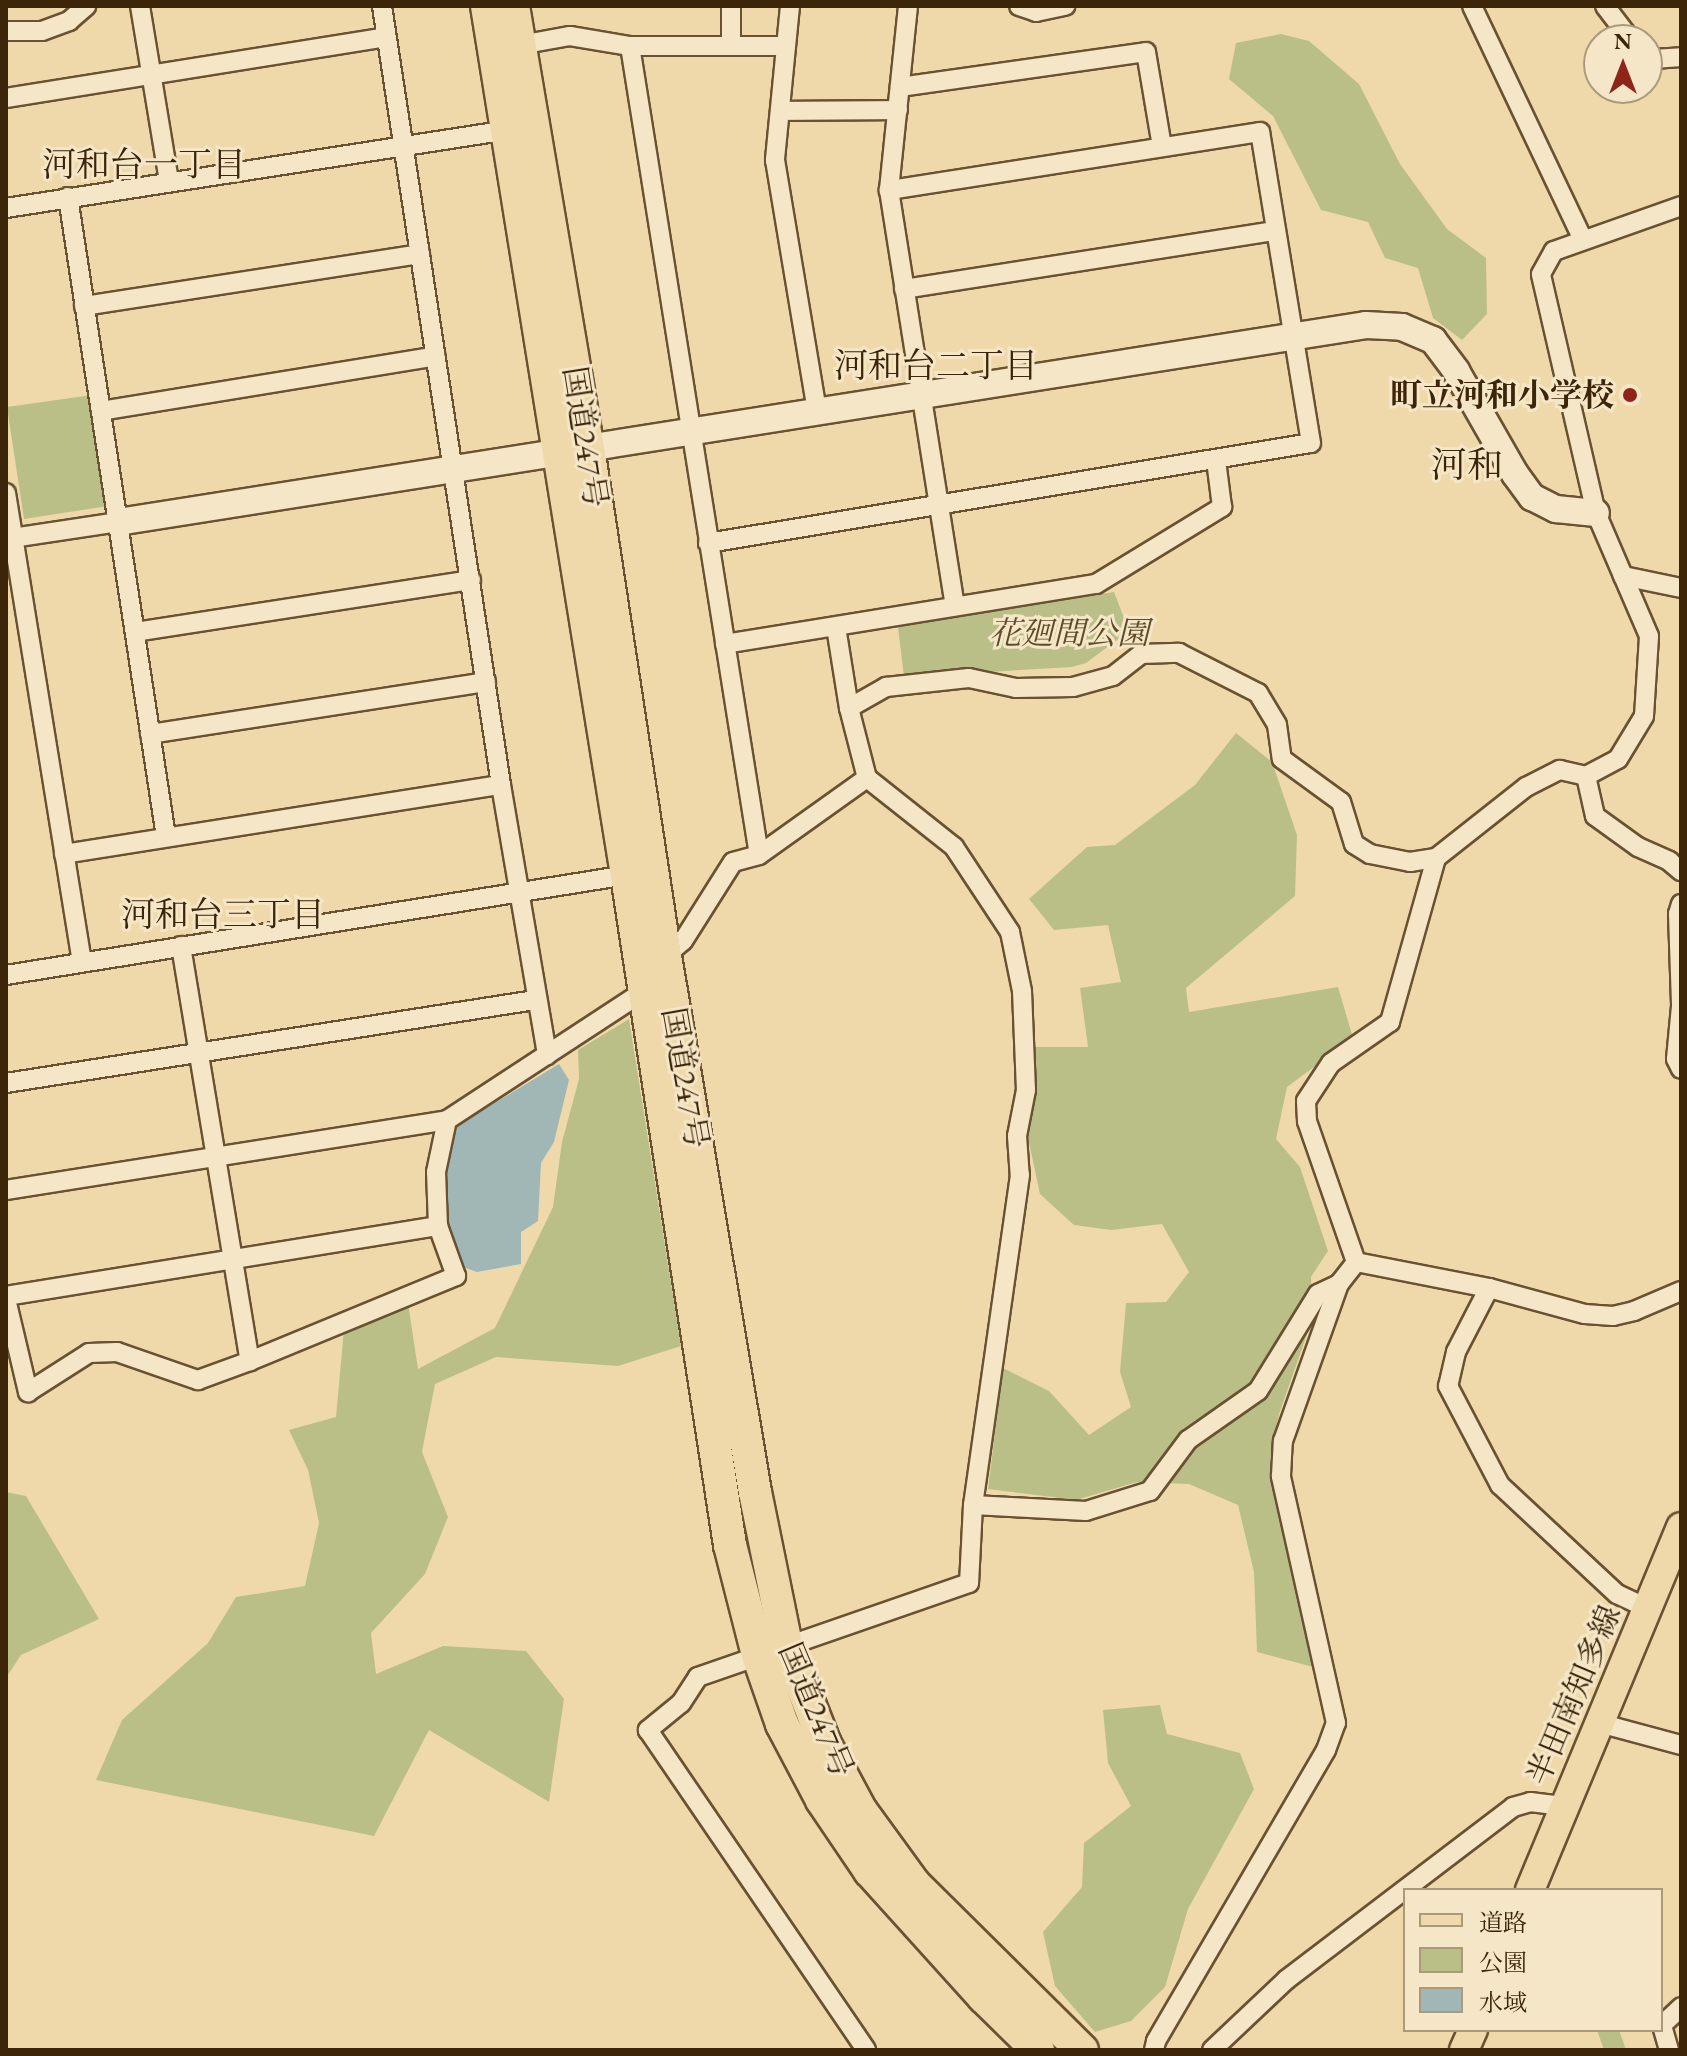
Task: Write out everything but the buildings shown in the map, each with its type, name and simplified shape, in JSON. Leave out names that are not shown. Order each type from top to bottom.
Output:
[{"type":"highway","name":"国道247号","points":[[487,6],[508,130],[573,450],[665,956],[755,1492],[782,1724],[822,1800],[870,1871],[984,1997],[1038,2050]]},
{"type":"highway","name":"国道247号","points":[[513,6],[627,875],[730,1545],[772,1650],[861,1811],[915,1885],[1082,2050]]},
{"type":"main road","name":"半田南知多線","points":[[1531,1888],[1681,1527]]},
{"type":"street","points":[[6,31],[42,31],[69,21],[86,6]]},
{"type":"street","points":[[140,6],[169,182]]},
{"type":"street","points":[[382,6],[501,785],[535,1000],[547,1055]]},
{"type":"street","points":[[731,6],[731,46]]},
{"type":"street","points":[[790,6],[775,160],[817,412]]},
{"type":"street","points":[[908,6],[889,190],[955,605]]},
{"type":"street","points":[[1019,6],[1036,12],[1065,6]]},
{"type":"street","points":[[1472,6],[1582,238]]},
{"type":"street","points":[[1605,6],[1619,24]]},
{"type":"street","points":[[520,45],[570,36],[630,46],[786,46]]},
{"type":"street","points":[[6,98],[386,37]]},
{"type":"street","points":[[630,46],[759,855]]},
{"type":"street","points":[[900,87],[1146,52],[1162,147]]},
{"type":"street","points":[[780,111],[898,110]]},
{"type":"street","points":[[6,208],[508,130]]},
{"type":"street","points":[[708,543],[1311,443],[1260,132],[889,190]]},
{"type":"street","points":[[68,197],[166,837]]},
{"type":"street","points":[[849,708],[886,687],[969,678],[1016,688],[1073,687],[1113,676],[1141,654],[1179,653],[1258,693],[1277,725],[1282,759],[1341,802],[1354,844],[1370,854],[1410,862],[1436,858],[1526,787],[1560,770],[1586,776],[1618,759],[1644,716],[1649,636],[1596,513],[1541,274],[1554,251],[1582,238],[1681,206]]},
{"type":"street","points":[[904,289],[1276,231]]},
{"type":"street","points":[[84,306],[420,254]]},
{"type":"street","points":[[10,538],[1366,325],[1402,327],[1433,340],[1456,371],[1515,474],[1532,497],[1556,509],[1596,513]]},
{"type":"street","points":[[101,411],[436,356]]},
{"type":"street","points":[[725,644],[1096,584],[1222,507],[1216,460]]},
{"type":"street","points":[[6,493],[10,538],[82,962]]},
{"type":"street","points":[[1623,576],[1681,588]]},
{"type":"street","points":[[135,632],[471,580]]},
{"type":"street","points":[[836,627],[849,708],[867,778],[954,847],[1010,932],[1022,991],[1026,1090],[1017,1136],[1020,1175],[973,1505],[969,1583],[698,1677],[681,1703],[648,1730],[866,2050]]},
{"type":"street","points":[[150,734],[486,682]]},
{"type":"street","points":[[1586,776],[1595,816],[1638,847],[1669,861],[1681,871]]},
{"type":"street","points":[[665,956],[683,941],[733,862],[759,855],[867,778]]},
{"type":"street","points":[[64,854],[501,785]]},
{"type":"street","points":[[1356,1262],[1307,1121],[1306,1101],[1331,1063],[1390,1022],[1436,858]]},
{"type":"street","points":[[6,975],[627,875]]},
{"type":"street","points":[[1681,904],[1678,914],[1681,1006],[1676,1059],[1681,1069]]},
{"type":"street","points":[[181,946],[250,1361]]},
{"type":"street","points":[[6,1190],[447,1120],[644,991]]},
{"type":"street","points":[[6,1083],[535,1000]]},
{"type":"street","points":[[438,1226],[6,1297],[28,1392],[89,1353],[117,1352],[198,1380],[456,1276],[438,1226],[436,1172],[447,1120]]},
{"type":"street","points":[[1154,2050],[1156,2041],[1326,1750],[1336,1723],[1281,1476],[1283,1441],[1339,1284],[1356,1262]]},
{"type":"street","points":[[1356,1262],[1489,1288],[1585,1314],[1613,1316],[1634,1311],[1681,1291]]},
{"type":"street","points":[[973,1505],[1086,1511],[1150,1491],[1188,1440],[1258,1391],[1318,1294],[1339,1284]]},
{"type":"street","points":[[1489,1288],[1456,1352],[1448,1386],[1500,1485],[1617,1594],[1649,1609]]},
{"type":"street","points":[[1599,1723],[1681,1745]]},
{"type":"street","points":[[1407,1888],[1513,1807],[1530,1802],[1563,1806]]},
{"type":"street","points":[[1212,2050],[1286,1980],[1403,1891]]},
{"type":"street","points":[[1663,2024],[1681,2007]]},
{"type":"street","points":[[1663,2029],[1669,2050]]},
{"type":"green space","points":[[1281,34],[1309,41],[1359,84],[1400,164],[1447,229],[1486,258],[1487,314],[1462,340],[1433,318],[1418,268],[1385,258],[1368,222],[1321,210],[1273,116],[1229,79],[1236,43]]},
{"type":"green space","points":[[92,395],[108,506],[24,519],[7,407]]},
{"type":"green space","name":"花廻間公園","points":[[1114,592],[1129,631],[1086,663],[1072,667],[904,677],[898,627]]},
{"type":"green space","points":[[1236,733],[1272,762],[1297,835],[1295,896],[1186,988],[1189,1012],[1338,987],[1353,1038],[1287,1087],[1276,1139],[1300,1167],[1328,1251],[1311,1277],[1312,1320],[1279,1414],[1270,1459],[1275,1493],[1317,1668],[1257,1652],[1254,1572],[1238,1505],[1189,1484],[1137,1482],[1076,1500],[988,1489],[1003,1368],[1049,1391],[1089,1435],[1131,1407],[1120,1372],[1126,1303],[1166,1302],[1189,1272],[1162,1224],[1111,1230],[1074,1225],[1040,1194],[1028,1138],[1033,1047],[1088,1047],[1080,988],[1121,982],[1108,925],[1054,930],[1029,899],[1087,847],[1115,845],[1195,785]]},
{"type":"green space","points":[[629,1019],[681,1346],[618,1366],[496,1357],[435,1384],[422,1452],[448,1517],[425,1574],[371,1633],[376,1674],[443,1646],[526,1651],[564,1699],[549,1802],[429,1730],[374,1836],[96,1780],[122,1720],[208,1643],[236,1597],[305,1586],[319,1523],[308,1470],[289,1430],[336,1417],[344,1329],[408,1303],[418,1369],[495,1328],[553,1207],[562,1142],[579,1079],[578,1050]]},
{"type":"green space","points":[[6,1492],[26,1496],[99,1619],[21,1655],[6,1678]]},
{"type":"green space","points":[[1160,1705],[1167,1734],[1240,1753],[1254,1789],[1188,1909],[1165,1987],[1131,2021],[1095,2032],[1055,1986],[1043,1932],[1082,1887],[1084,1843],[1131,1806],[1108,1763],[1103,1710]]},
{"type":"green space","points":[[1598,2032],[1620,2032],[1626,2050],[1604,2050]]},
{"type":"water","points":[[559,1064],[569,1080],[554,1142],[541,1163],[538,1221],[521,1232],[521,1264],[477,1272],[463,1267],[447,1219],[447,1169],[457,1126]]},
{"type":"place","name":"町立河和小学校","points":[[1630,395]]},
{"type":"district","name":"河和台一丁目","points":[[144,165]]},
{"type":"district","name":"河和台二丁目","points":[[936,366]]},
{"type":"district","name":"河和","points":[[1467,465]]},
{"type":"district","name":"河和台三丁目","points":[[223,915]]}]
